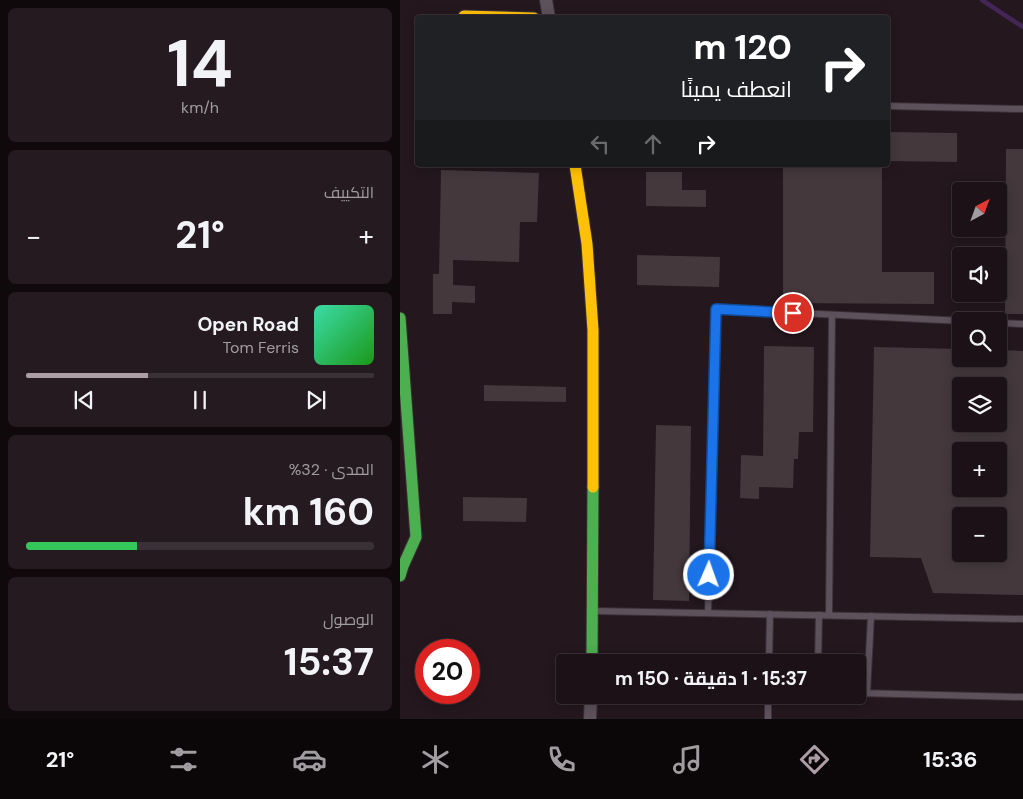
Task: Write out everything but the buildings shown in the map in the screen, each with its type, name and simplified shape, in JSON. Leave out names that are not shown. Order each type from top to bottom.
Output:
[{"type":"street","points":[[546,0],[548,15]]},
{"type":"street","points":[[574,167],[587,244],[593,330],[592,654]]},
{"type":"street","points":[[400,318],[416,537],[413,548],[406,556],[400,576]]},
{"type":"street","points":[[590,719],[591,704]]},
{"type":"lane","points":[[890,106],[1023,109]]},
{"type":"lane","points":[[708,613],[716,309],[952,320]]},
{"type":"lane","points":[[829,616],[832,315]]},
{"type":"lane","points":[[1007,323],[1023,324]]},
{"type":"lane","points":[[593,611],[1023,619]]},
{"type":"lane","points":[[769,654],[770,614]]},
{"type":"lane","points":[[818,615],[818,654]]},
{"type":"lane","points":[[871,616],[868,694],[1023,697]]},
{"type":"lane","points":[[768,704],[768,719]]},
{"type":"waterway","points":[[982,0],[1023,27]]},
{"type":"traffic: fast","points":[[400,318],[416,537],[400,576]]},
{"type":"traffic: fast","points":[[592,654],[593,487]]},
{"type":"traffic: slow","points":[[575,167],[587,244],[593,330],[593,487]]},
{"type":"route","points":[[709,575],[716,309],[793,313]]}]
